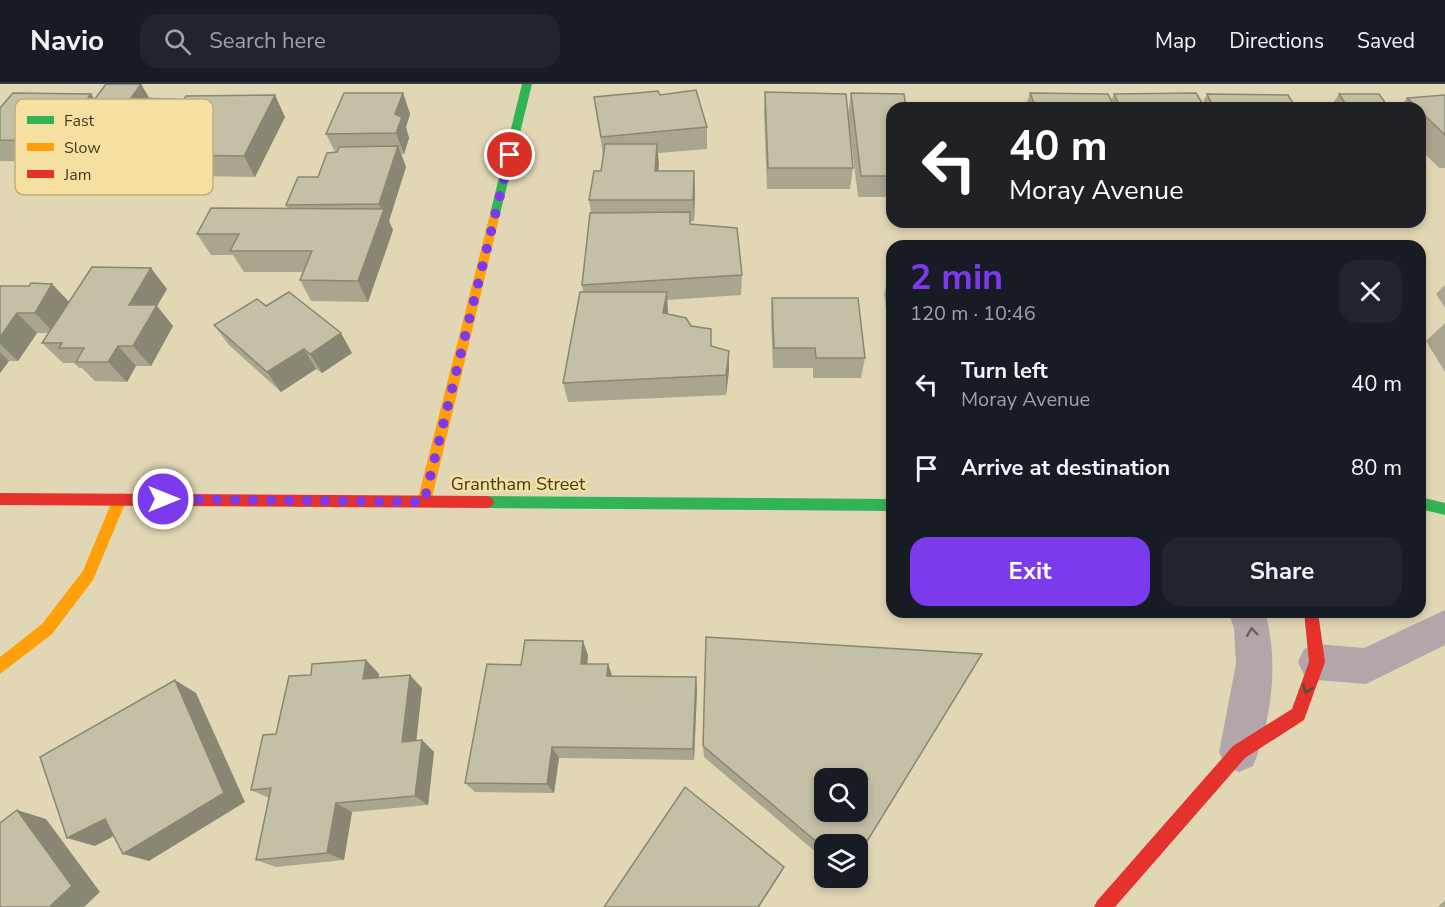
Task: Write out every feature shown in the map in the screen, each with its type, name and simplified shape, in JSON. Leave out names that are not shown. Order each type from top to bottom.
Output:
[{"type":"street","points":[[424,502],[527,84]]},
{"type":"street","name":"Grantham Street","points":[[0,499],[886,506]]},
{"type":"street","points":[[0,667],[47,630],[88,575],[120,499]]},
{"type":"street","points":[[1426,505],[1443,509]]},
{"type":"street","points":[[1426,516],[1443,509]]},
{"type":"street","points":[[1239,752],[1255,673],[1252,626],[1249,618]]},
{"type":"street","points":[[1103,907],[1239,752],[1298,714],[1317,662],[1312,618]]},
{"type":"street","points":[[1317,662],[1366,666],[1445,627]]},
{"type":"building","points":[[106,84],[141,84],[131,98],[175,99],[95,99]]},
{"type":"building","points":[[696,90],[707,127],[601,137],[594,97],[658,91],[660,95]]},
{"type":"building","points":[[765,92],[846,94],[853,168],[768,168]]},
{"type":"building","points":[[13,93],[91,94],[87,99],[15,99],[15,140],[0,140],[0,108]]},
{"type":"building","points":[[344,93],[403,93],[395,114],[402,117],[396,133],[326,134]]},
{"type":"building","points":[[851,93],[904,94],[905,102],[886,102],[886,176],[861,176]]},
{"type":"building","points":[[1030,93],[1108,94],[1112,102],[1034,102]]},
{"type":"building","points":[[1196,93],[1201,102],[1118,102],[1114,94]]},
{"type":"building","points":[[1207,94],[1288,95],[1292,102],[1211,102]]},
{"type":"building","points":[[1339,94],[1379,94],[1385,102],[1344,102]]},
{"type":"building","points":[[275,95],[244,156],[213,156],[213,99],[184,99],[186,96]]},
{"type":"building","points":[[1445,95],[1445,135],[1426,117],[1426,102],[1411,102],[1407,98]]},
{"type":"building","points":[[605,144],[657,144],[655,171],[694,171],[693,200],[589,200],[594,171],[601,171]]},
{"type":"building","points":[[398,146],[379,204],[286,205],[298,177],[318,177],[327,153],[337,152],[339,147]]},
{"type":"building","points":[[211,208],[384,209],[358,281],[300,280],[312,251],[230,251],[239,234],[197,234]]},
{"type":"building","points":[[690,212],[690,224],[737,228],[742,275],[582,285],[590,213]]},
{"type":"building","points":[[92,267],[151,268],[129,305],[157,305],[133,346],[118,346],[108,362],[76,362],[84,348],[59,348],[62,343],[42,343]]},
{"type":"building","points":[[31,283],[52,284],[35,313],[17,313],[0,337],[0,286],[29,286]]},
{"type":"building","points":[[289,292],[341,333],[310,354],[304,349],[267,372],[214,325],[257,299],[266,306]]},
{"type":"building","points":[[580,292],[667,292],[663,313],[686,318],[691,326],[711,329],[711,346],[729,351],[726,375],[563,383]]},
{"type":"building","points":[[772,298],[858,298],[865,358],[816,358],[815,348],[774,348]]},
{"type":"building","points":[[706,637],[982,654],[868,840],[868,834],[814,834],[814,840],[703,746]]},
{"type":"building","points":[[525,640],[583,641],[581,664],[608,664],[607,676],[696,677],[693,749],[552,747],[547,784],[465,783],[487,664],[521,665]]},
{"type":"building","points":[[366,660],[363,679],[410,675],[402,742],[422,740],[415,796],[336,803],[327,853],[256,860],[271,788],[251,790],[263,735],[276,734],[289,676],[311,675],[312,664]]},
{"type":"building","points":[[175,680],[224,793],[123,854],[105,819],[67,838],[40,757]]},
{"type":"building","points":[[685,787],[784,867],[758,907],[604,907]]},
{"type":"building","points":[[17,810],[72,886],[49,907],[0,907],[0,823]]},
{"type":"traffic: fast","points":[[495,214],[527,84]]},
{"type":"traffic: fast","points":[[487,502],[886,505]]},
{"type":"traffic: fast","points":[[1426,504],[1445,509]]},
{"type":"traffic: slow","points":[[424,502],[495,214]]},
{"type":"traffic: slow","points":[[0,667],[47,629],[88,575],[120,499]]},
{"type":"traffic: jam","points":[[0,499],[487,502]]},
{"type":"traffic: jam","points":[[1103,907],[1239,752],[1298,714],[1317,662],[1312,618]]},
{"type":"route","points":[[163,499],[424,502],[510,155]]}]
